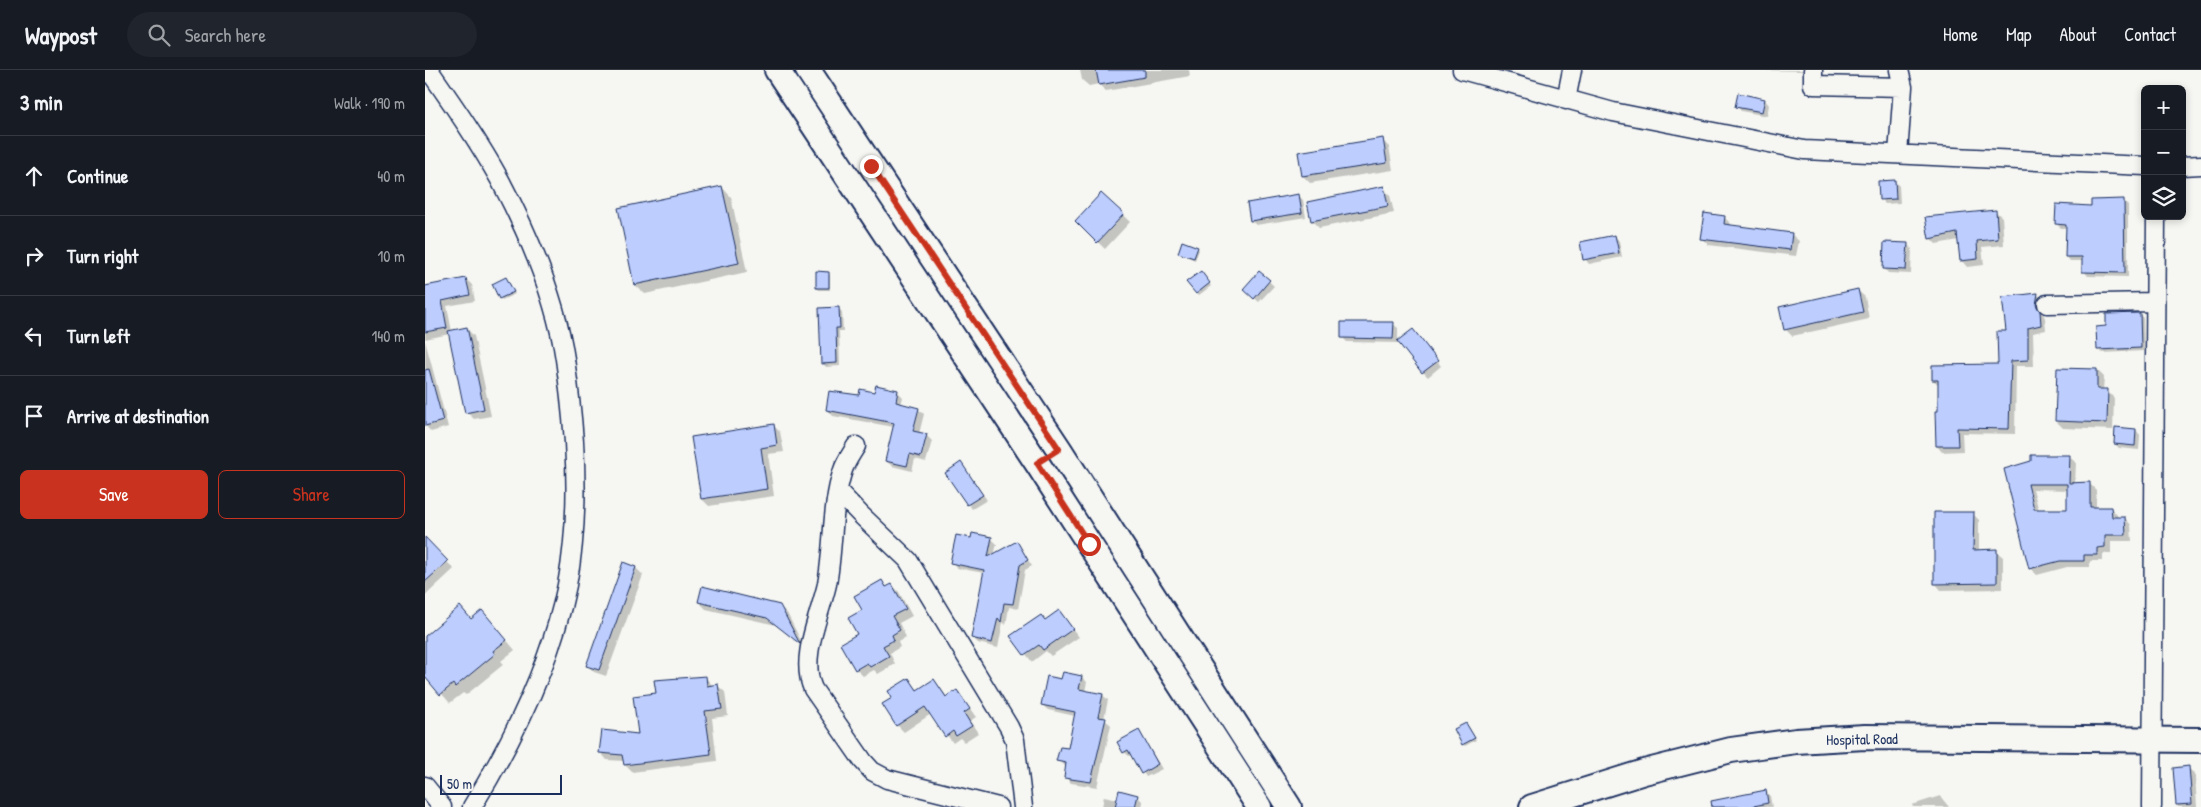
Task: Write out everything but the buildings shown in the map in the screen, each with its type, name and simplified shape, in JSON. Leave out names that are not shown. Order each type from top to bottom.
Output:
[{"type":"street","points":[[429,70],[483,149],[501,181],[540,270],[555,316],[565,358],[575,460],[576,504],[573,545],[567,584],[558,622],[529,699],[491,776],[472,807]]},
{"type":"street","points":[[777,70],[1037,463],[1257,804],[1275,786]]},
{"type":"street","points":[[808,70],[1059,449],[1289,807]]},
{"type":"street","points":[[1462,70],[1566,100],[1666,124],[1804,150],[2141,166]]},
{"type":"street","points":[[1566,100],[1571,70]]},
{"type":"street","points":[[1813,70],[1813,85],[1903,87]]},
{"type":"street","points":[[1897,154],[1903,87],[1899,70]]},
{"type":"street","points":[[817,130],[838,116]]},
{"type":"street","points":[[2186,166],[2201,165]]},
{"type":"street","points":[[2152,807],[2156,220]]},
{"type":"street","points":[[2047,304],[2155,302]]},
{"type":"street","points":[[856,446],[844,468],[838,490],[827,584],[814,629],[807,668],[809,680],[813,689],[863,761],[873,771],[887,779],[998,807]]},
{"type":"street","points":[[1037,463],[1059,449]]},
{"type":"street","points":[[838,490],[908,560],[1009,727],[1015,740],[1023,807]]},
{"type":"street","name":"Hospital Road","points":[[1532,807],[1644,772],[1731,750],[1795,741],[1865,737],[2201,740]]},
{"type":"street","points":[[425,786],[443,807]]},
{"type":"route","points":[[871,166],[1059,449],[1037,463],[1089,544]]}]
